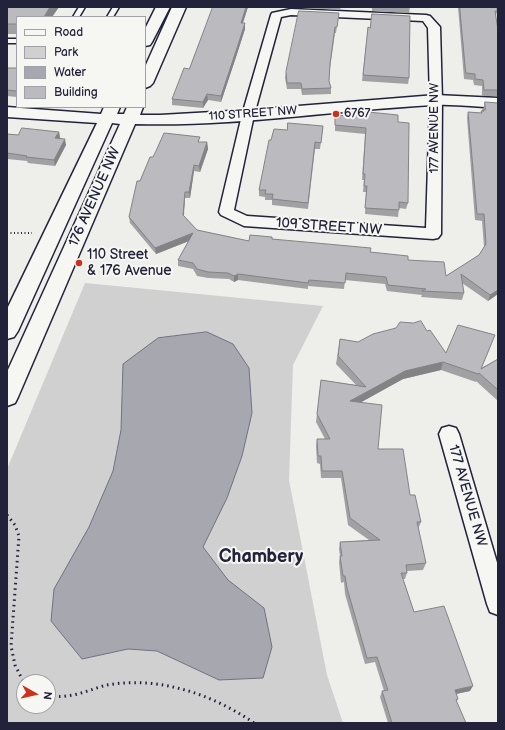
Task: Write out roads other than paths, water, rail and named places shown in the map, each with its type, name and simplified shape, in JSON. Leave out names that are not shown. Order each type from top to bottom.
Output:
[{"type":"street","points":[[146,40],[163,7]]},
{"type":"street","points":[[146,81],[180,7]]},
{"type":"street","name":"177 AVENUE NW","points":[[248,115],[276,14],[291,12],[426,18],[434,26],[436,100],[433,234]]},
{"type":"street","name":"110 STREET NW","points":[[7,112],[132,113],[160,120],[248,115],[436,100],[498,103]]},
{"type":"street","name":"176 AVENUE NW","points":[[7,331],[109,113]]},
{"type":"street","name":"176 AVENUE NW","points":[[7,397],[132,113]]},
{"type":"street","name":"109 STREET NW","points":[[248,115],[226,212],[244,222],[433,234]]},
{"type":"street","name":"177 AVENUE NW","points":[[449,434],[498,604]]},
{"type":"lane","points":[[77,16],[82,7]]},
{"type":"lane","points":[[111,16],[116,7]]},
{"type":"water","points":[[207,332],[233,344],[249,368],[252,413],[242,456],[227,498],[203,547],[228,580],[264,608],[272,647],[263,678],[219,680],[157,651],[128,649],[82,659],[51,621],[54,589],[89,527],[113,471],[121,430],[123,364],[158,338]]},
{"type":"place","name":"6767","points":[[336,114]]},
{"type":"place","name":"110 Street & 176 Avenue","points":[[79,263]]},
{"type":"district","name":"Chambery","points":[[261,557]]}]
